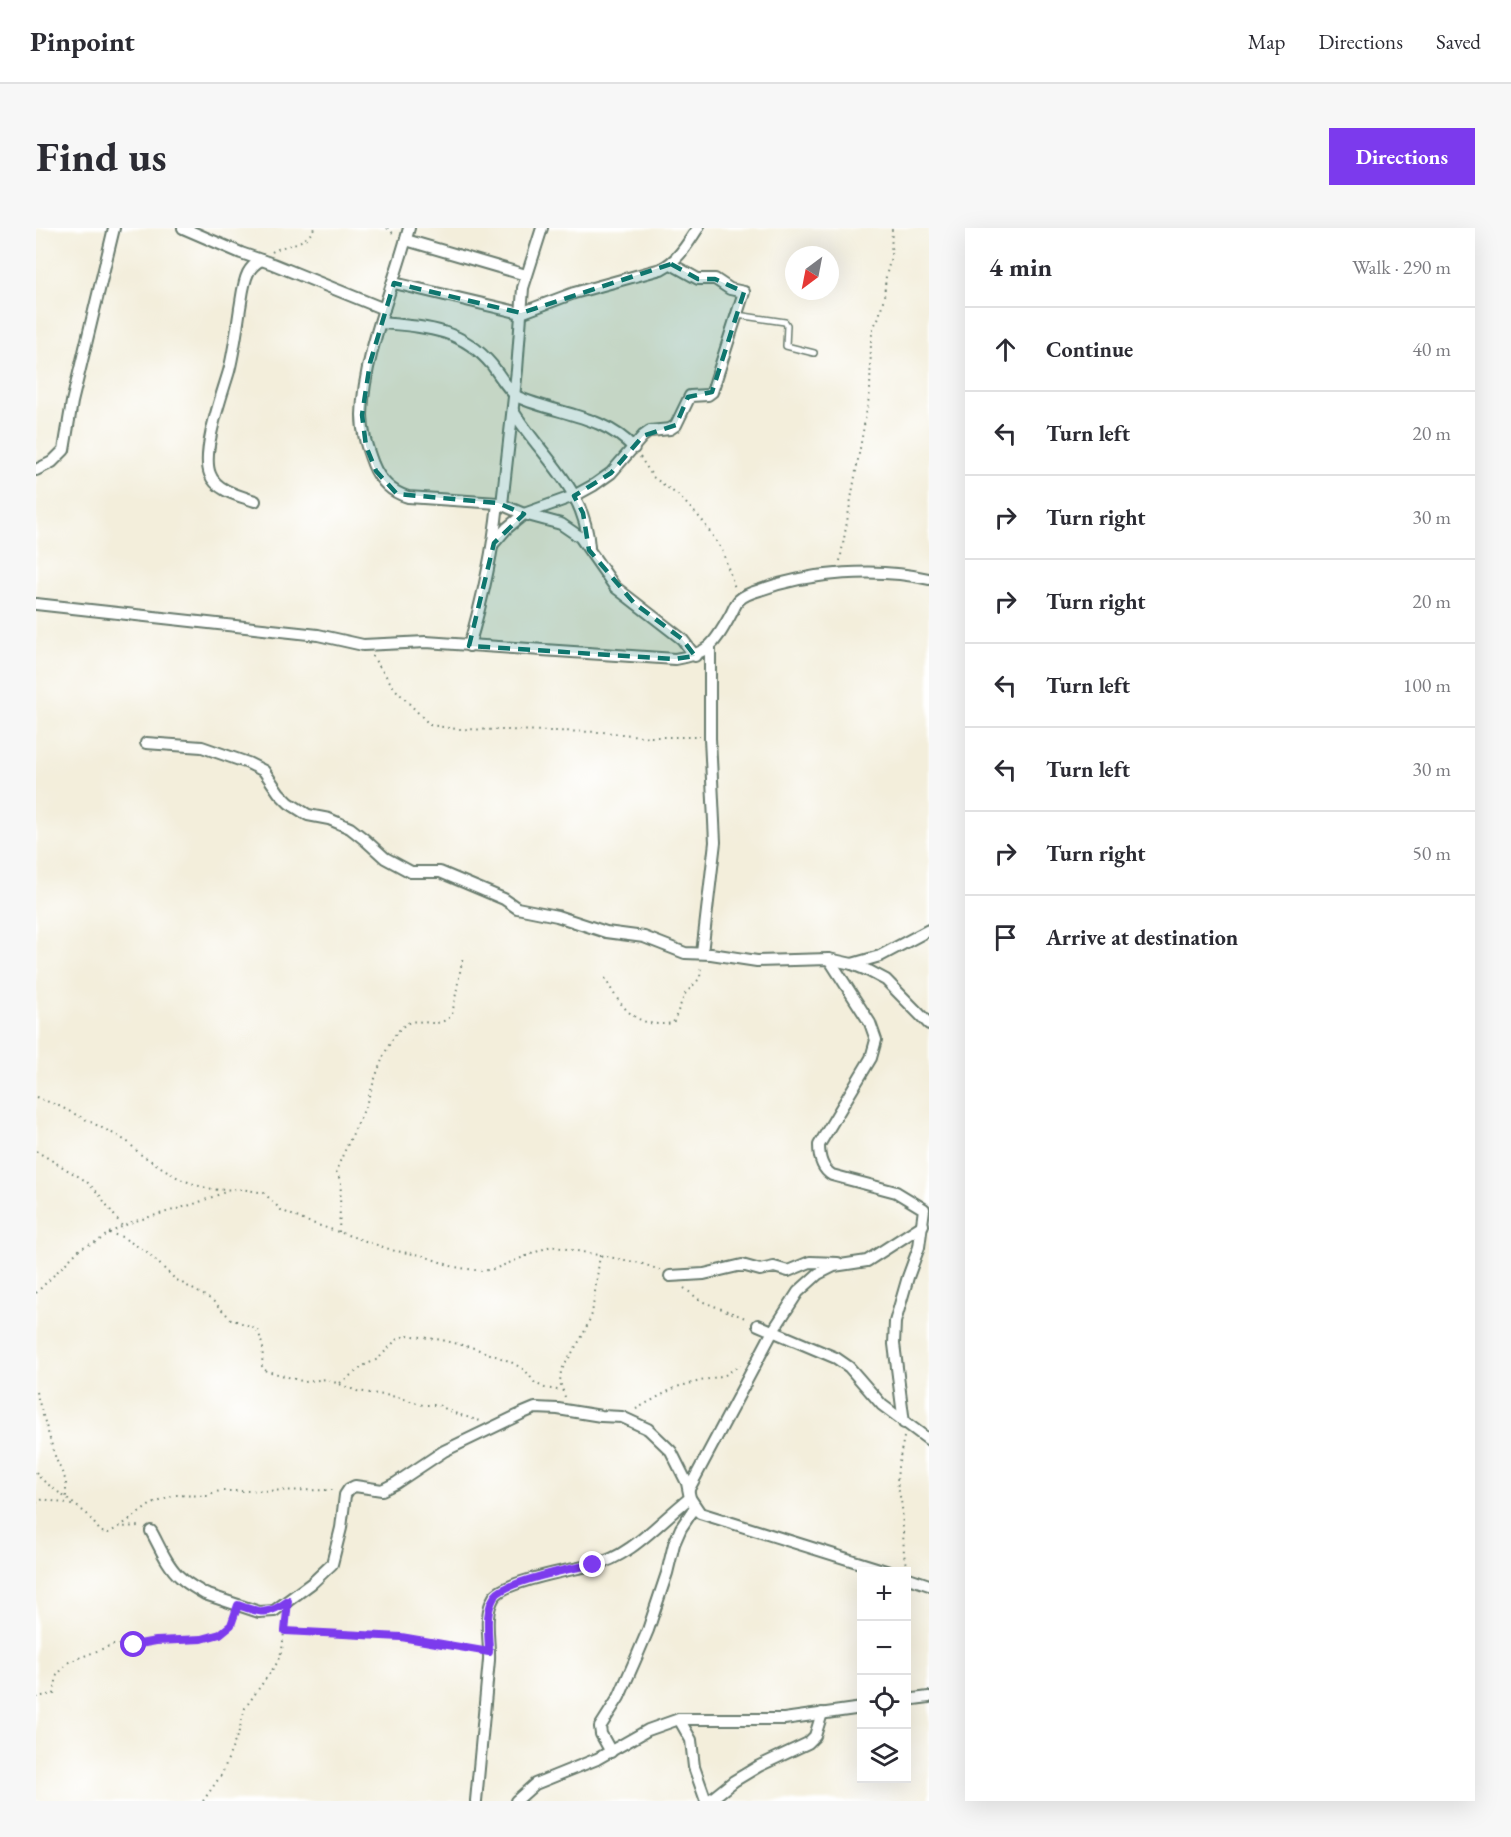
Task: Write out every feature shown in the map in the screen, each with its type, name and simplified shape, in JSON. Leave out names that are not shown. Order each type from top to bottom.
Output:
[{"type":"street","points":[[36,470],[52,462],[64,450],[72,402],[114,228]]},
{"type":"street","points":[[183,228],[241,254],[384,309]]},
{"type":"street","points":[[409,228],[370,363],[362,415],[366,446],[376,471],[389,489],[397,494],[408,497],[500,504],[524,514],[561,524],[580,537],[615,587],[682,639],[695,656]]},
{"type":"street","points":[[470,646],[494,543],[500,504],[515,396],[523,288],[542,228]]},
{"type":"street","points":[[394,283],[521,313],[574,293],[639,276],[671,264],[680,255],[698,228]]},
{"type":"street","points":[[406,240],[526,275]]},
{"type":"street","points":[[255,501],[227,491],[215,483],[210,476],[208,459],[218,406],[229,371],[244,287],[248,273],[261,260]]},
{"type":"street","points":[[494,543],[524,514],[573,496],[594,485],[611,473],[643,436],[650,431],[670,429],[675,425],[690,396],[712,392],[744,292],[730,289],[715,279],[698,279],[671,264]]},
{"type":"street","points":[[381,323],[447,332],[468,344],[490,363],[515,396],[613,430],[634,447]]},
{"type":"street","points":[[513,411],[528,436],[568,483],[583,513],[589,550]]},
{"type":"street","points":[[36,604],[318,635],[363,645],[426,642],[675,659],[695,656],[710,646],[722,631],[739,600],[770,586],[838,574],[890,574],[929,579]]},
{"type":"street","points":[[702,953],[715,842],[710,738],[710,646]]},
{"type":"street","points":[[146,743],[202,747],[248,763],[264,771],[289,803],[308,815],[328,819],[350,828],[385,858],[411,872],[440,872],[504,899],[517,908],[557,916],[606,932],[644,937],[685,953],[702,953],[757,961],[829,959],[852,964],[869,970],[886,980],[929,1024]]},
{"type":"street","points":[[852,964],[880,956],[929,930]]},
{"type":"street","points":[[829,959],[870,1023],[876,1040],[872,1058],[819,1145],[823,1164],[827,1172],[832,1175],[896,1192],[927,1208],[919,1247],[895,1322],[894,1344],[904,1423]]},
{"type":"street","points":[[611,1752],[601,1734],[600,1727],[619,1697],[648,1630],[674,1544],[691,1498],[773,1331],[798,1292],[818,1274],[834,1266],[867,1261],[924,1226]]},
{"type":"street","points":[[670,1276],[704,1274],[742,1265],[760,1270],[774,1267],[788,1271],[810,1262],[847,1264]]},
{"type":"street","points":[[758,1325],[830,1354],[849,1367],[882,1405],[929,1440]]},
{"type":"street","points":[[151,1531],[181,1578],[205,1594],[259,1612],[274,1611],[312,1583],[332,1564],[342,1528],[345,1495],[349,1489],[355,1486],[382,1490],[444,1452],[535,1408],[622,1417],[648,1429],[661,1440],[675,1459],[691,1498],[700,1513],[873,1567]]},
{"type":"street","points":[[476,1801],[489,1652],[489,1617],[494,1597],[502,1590],[553,1572],[605,1562],[633,1546],[691,1498]]},
{"type":"street","points":[[911,1579],[929,1585]]},
{"type":"street","points":[[911,1699],[929,1697]]},
{"type":"street","points":[[516,1801],[535,1784],[566,1773],[611,1752],[648,1730],[679,1719],[784,1719],[857,1709]]},
{"type":"street","points":[[679,1719],[691,1740],[694,1767],[708,1801],[759,1766],[808,1743],[815,1736],[822,1713]]},
{"type":"lane","points":[[737,315],[785,322],[787,325],[786,346],[814,353]]},
{"type":"path","points":[[261,260],[279,248],[300,243],[313,232],[314,228]]},
{"type":"path","points":[[838,574],[869,401],[871,341],[884,297],[891,257],[892,228]]},
{"type":"path","points":[[634,447],[653,477],[680,496],[702,520],[722,550],[732,573],[739,600]]},
{"type":"path","points":[[363,645],[395,689],[429,725],[456,729],[603,732],[651,737],[710,738]]},
{"type":"path","points":[[605,978],[618,1002],[628,1012],[646,1023],[658,1025],[673,1023],[685,994],[700,978],[702,953]]},
{"type":"path","points":[[339,1232],[341,1182],[336,1171],[365,1107],[382,1058],[401,1030],[409,1023],[417,1021],[431,1024],[445,1020],[452,1015],[463,956]]},
{"type":"path","points":[[36,1097],[118,1136],[140,1154],[180,1179],[202,1187],[242,1189],[264,1193],[281,1210],[303,1220],[395,1251],[421,1255],[468,1270],[482,1271],[494,1269],[551,1246],[640,1263],[670,1276],[701,1301],[741,1315],[758,1325]]},
{"type":"path","points":[[36,1151],[86,1181],[98,1193],[122,1227]]},
{"type":"path","points":[[36,1293],[81,1248],[109,1233],[132,1222],[194,1204],[229,1190]]},
{"type":"path","points":[[109,1233],[122,1237],[147,1252],[175,1279],[212,1300],[231,1318],[255,1328],[259,1333],[263,1348],[262,1366],[264,1370],[305,1382],[326,1379],[357,1391],[398,1397],[423,1405],[444,1406],[454,1413],[497,1426]]},
{"type":"path","points":[[571,1411],[560,1382],[561,1371],[584,1335],[592,1314],[600,1255]]},
{"type":"path","points":[[340,1383],[365,1365],[378,1359],[396,1340],[407,1335],[474,1348],[509,1361],[525,1370],[535,1383],[563,1391]]},
{"type":"path","points":[[622,1417],[676,1387],[725,1375],[761,1353]]},
{"type":"path","points":[[36,1392],[56,1459],[66,1481],[66,1497]]},
{"type":"path","points":[[904,1423],[897,1482],[902,1506],[906,1567]]},
{"type":"path","points":[[36,1472],[77,1506],[101,1532],[108,1533],[150,1505],[175,1495],[208,1496],[219,1491],[311,1492],[349,1489]]},
{"type":"path","points":[[36,1503],[43,1499],[77,1506]]},
{"type":"path","points":[[119,1527],[140,1526],[151,1531]]},
{"type":"path","points":[[203,1801],[222,1774],[239,1731],[245,1708],[277,1663],[282,1650],[288,1601]]},
{"type":"path","points":[[36,1697],[54,1694],[57,1676],[69,1662],[112,1646],[202,1639],[220,1634],[231,1625],[238,1605]]},
{"type":"path","points":[[285,1631],[401,1637],[489,1652]]},
{"type":"highlighted area","points":[[671,264],[698,279],[715,279],[744,292],[712,392],[688,397],[676,425],[643,436],[611,473],[574,496],[583,513],[589,550],[634,603],[682,639],[695,656],[675,659],[469,646],[494,543],[524,514],[498,503],[397,494],[376,471],[366,446],[362,415],[370,363],[394,283],[521,313]]},
{"type":"route","points":[[134,1645],[156,1641],[202,1639],[220,1634],[231,1625],[238,1605],[259,1612],[274,1611],[288,1601],[285,1631],[401,1637],[489,1652],[489,1617],[494,1597],[502,1590],[553,1572],[593,1565]]}]
